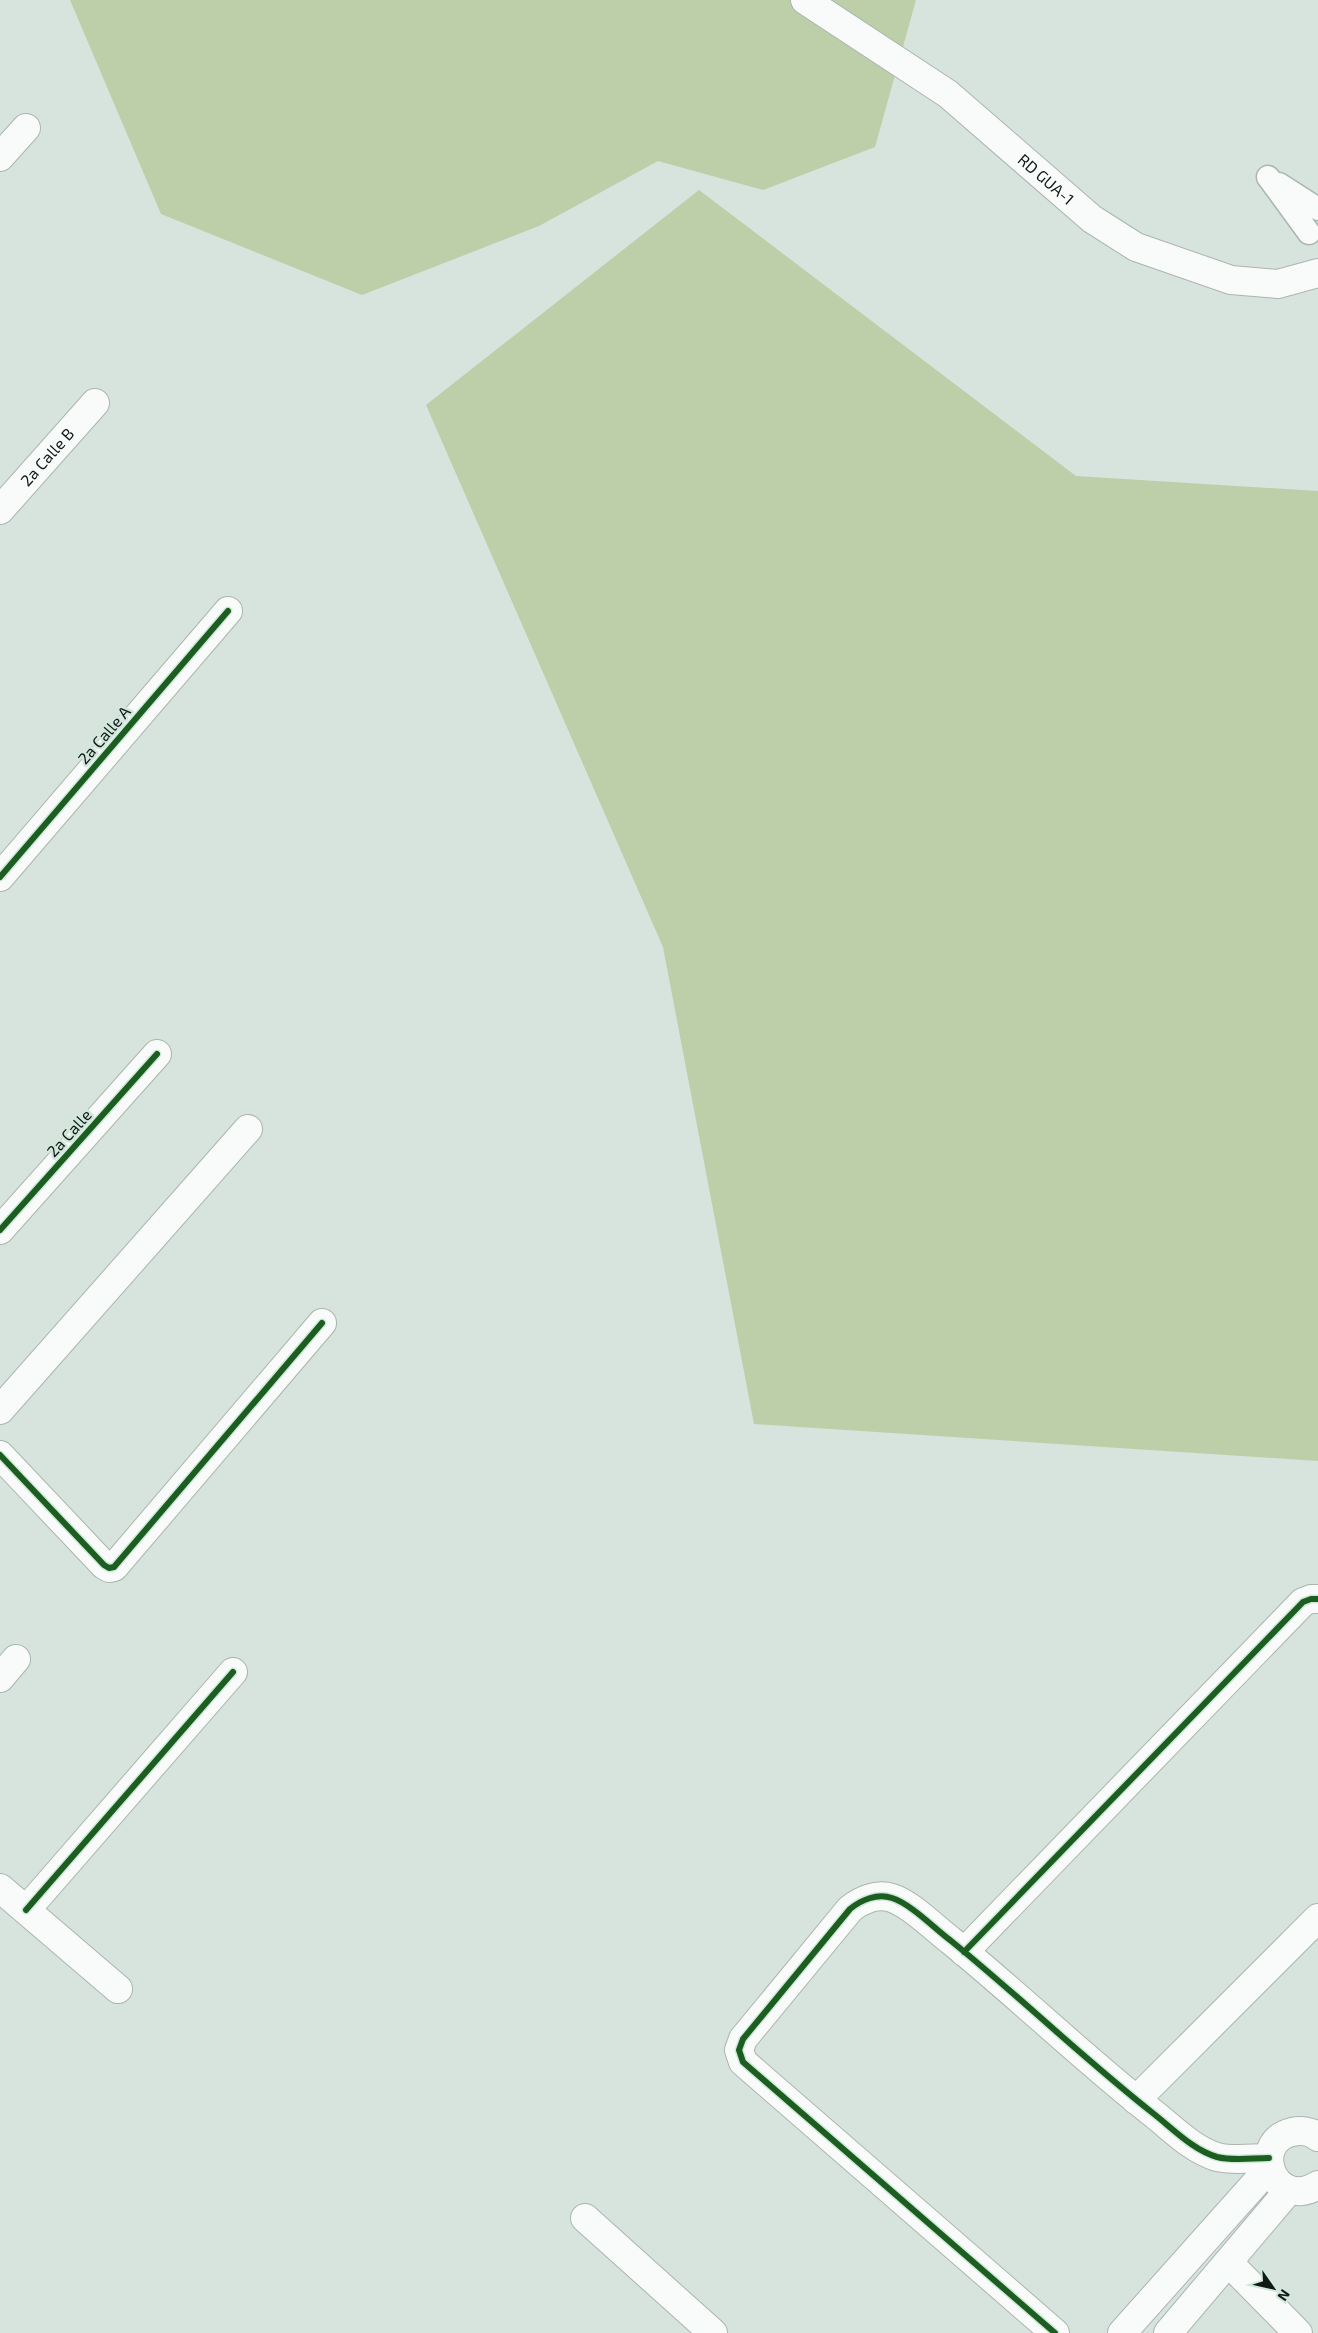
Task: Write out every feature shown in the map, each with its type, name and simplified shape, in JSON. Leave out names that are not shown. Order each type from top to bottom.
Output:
[{"type":"street","name":"RD GUA-1","points":[[805,0],[948,94],[1092,219],[1136,247],[1231,280],[1278,284],[1318,273]]},
{"type":"street","points":[[0,157],[26,128]]},
{"type":"street","name":"2a Calle B","points":[[0,510],[95,403]]},
{"type":"street","name":"2a Calle A","points":[[0,877],[228,611]]},
{"type":"street","name":"2a Calle","points":[[5,1213],[157,1054]]},
{"type":"street","points":[[0,1410],[248,1129]]},
{"type":"street","points":[[0,1455],[104,1566],[114,1567],[322,1323]]},
{"type":"street","points":[[964,1952],[1304,1602],[1311,1598],[1318,1599]]},
{"type":"street","points":[[26,1910],[233,1672]]},
{"type":"street","points":[[0,1888],[118,1989]]},
{"type":"street","points":[[1055,2333],[743,2062],[739,2050],[742,2039],[850,1909],[860,1901],[870,1898],[891,1898],[906,1906],[964,1952],[1136,2100],[1195,2146],[1216,2156],[1269,2163]]},
{"type":"street","points":[[1136,2100],[1318,1918]]},
{"type":"street","points":[[1122,2333],[1269,2163],[1278,2140],[1286,2134],[1306,2131],[1318,2137]]},
{"type":"street","points":[[1269,2163],[1280,2185],[1289,2190],[1309,2190],[1318,2185]]},
{"type":"street","points":[[1168,2333],[1289,2190]]},
{"type":"street","points":[[586,2218],[713,2333]]},
{"type":"street","points":[[1229,2263],[1298,2333]]},
{"type":"lane","points":[[1309,233],[1268,177],[1318,209]]},
{"type":"green space","points":[[70,0],[916,0],[875,147],[763,190],[658,161],[539,226],[362,295],[161,214]]},
{"type":"green space","points":[[699,190],[1076,476],[1318,491],[1318,1461],[754,1424],[663,947],[426,405]]},
{"type":"cycle path","points":[[0,877],[228,611]]},
{"type":"cycle path","points":[[0,1230],[157,1054]]},
{"type":"cycle path","points":[[0,1455],[104,1565],[109,1568],[114,1567],[322,1323]]},
{"type":"cycle path","points":[[964,1952],[1303,1602],[1318,1599]]},
{"type":"cycle path","points":[[26,1910],[233,1672]]},
{"type":"cycle path","points":[[1055,2333],[743,2062],[739,2050],[743,2039],[850,1909],[864,1900],[881,1896],[892,1898],[907,1905],[976,1961],[1128,2093],[1192,2144],[1217,2157],[1236,2159],[1269,2158]]}]
